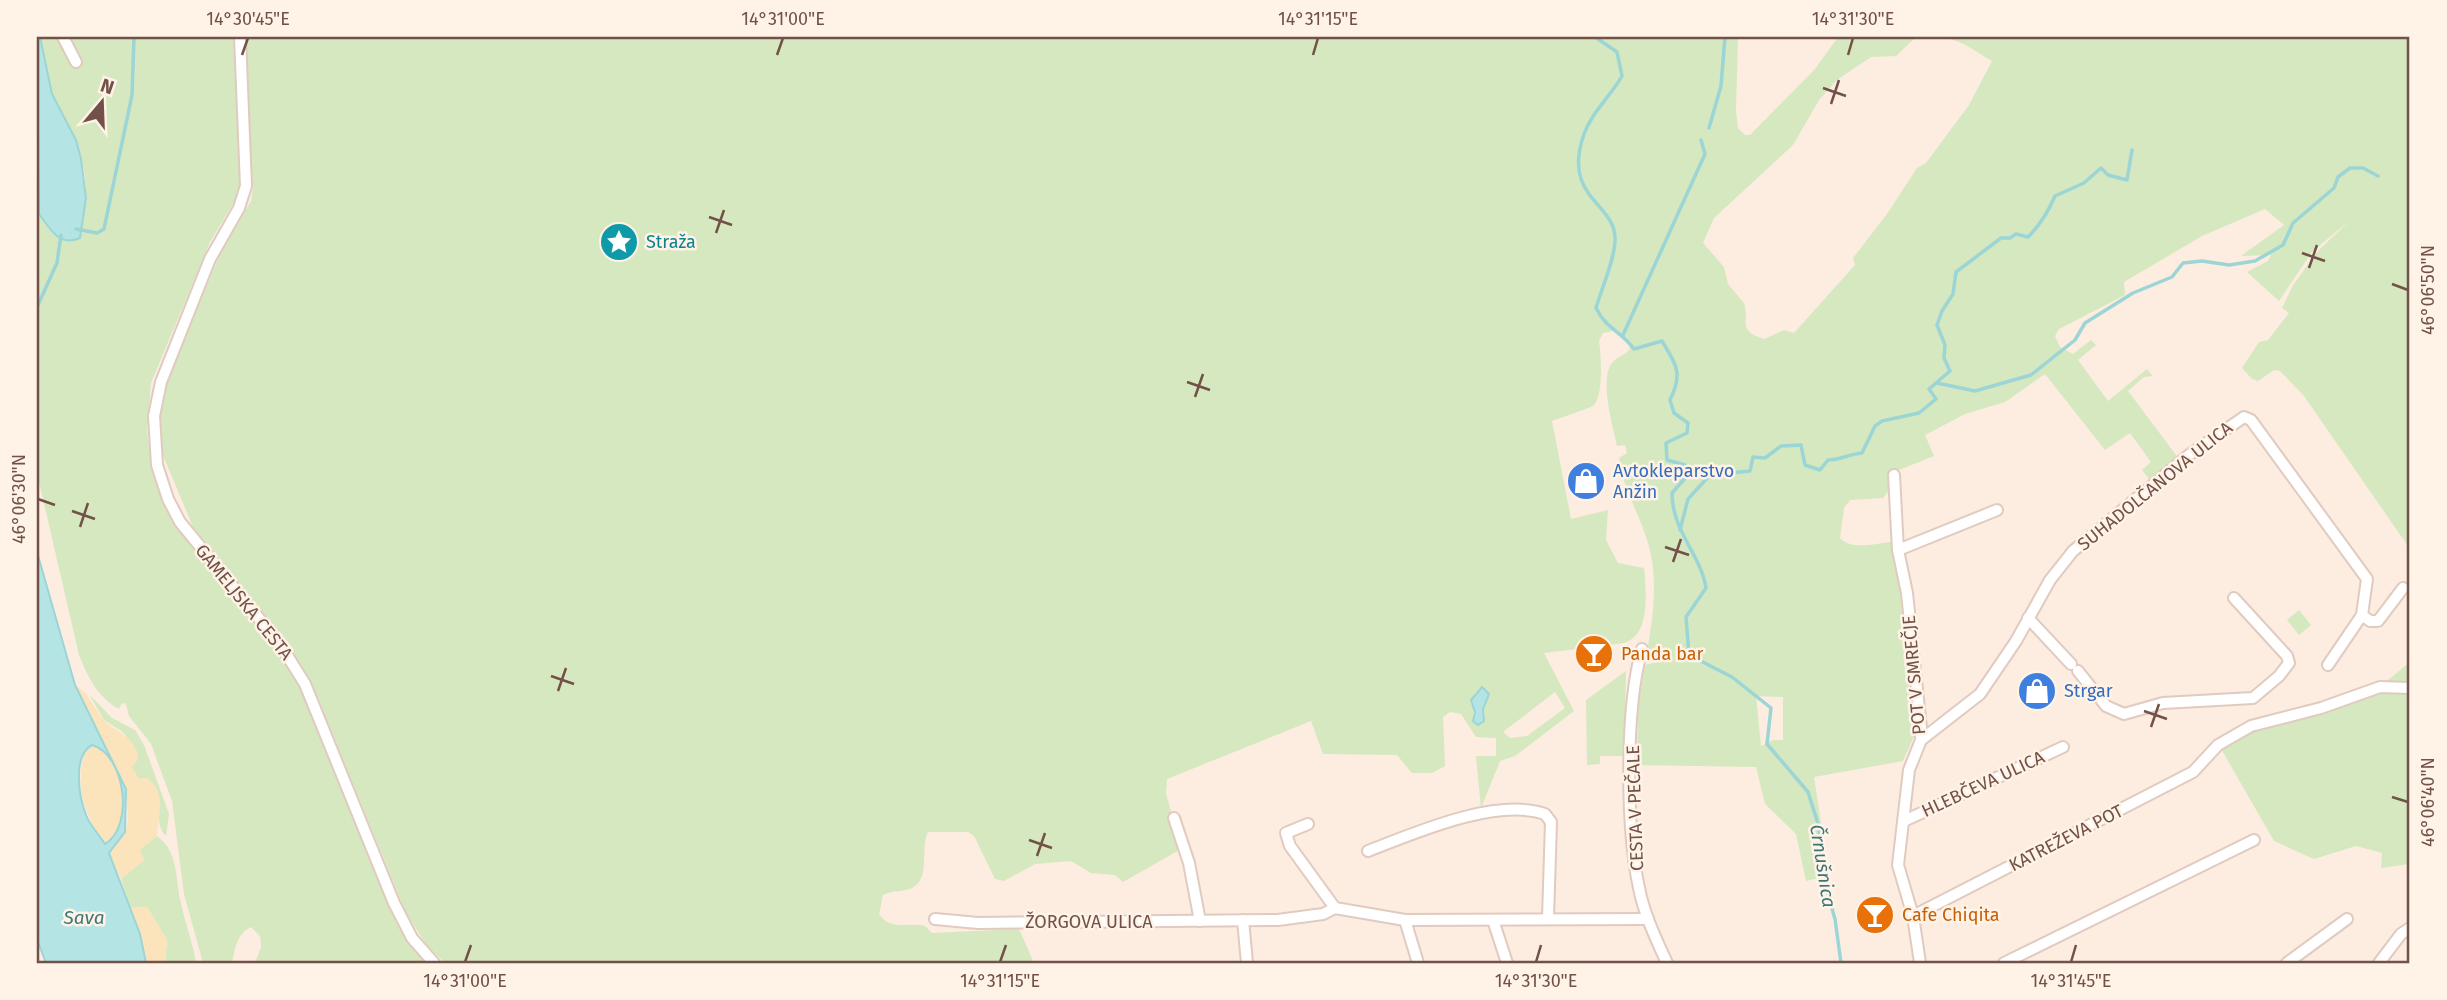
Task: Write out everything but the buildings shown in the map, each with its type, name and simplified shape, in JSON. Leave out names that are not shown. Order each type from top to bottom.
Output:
[{"type":"street","points":[[62,37],[76,62]]},
{"type":"street","name":"GAMELJSKA CESTA","points":[[240,37],[247,186],[239,208],[210,259],[155,406],[156,458],[168,499],[180,523],[266,626],[298,672],[394,903],[412,938],[434,963]]},
{"type":"street","name":"SUHADOLČANOVA ULICA","points":[[1921,740],[1980,694],[2050,580],[2073,551],[2189,455],[2244,417],[2251,420],[2265,437],[2365,574],[2362,615]]},
{"type":"street","name":"POT V SMREČJE","points":[[1894,475],[1898,550],[1907,594],[1921,740],[1909,769],[1898,864],[1913,916],[1920,963]]},
{"type":"street","points":[[1898,550],[1997,510]]},
{"type":"street","points":[[2328,665],[2362,615],[2370,621],[2378,621],[2403,588]]},
{"type":"street","points":[[2028,618],[2075,667],[2106,706],[2124,714],[2163,703],[2253,698],[2288,668],[2287,656],[2234,598]]},
{"type":"street","name":"CESTA V PEČALE","points":[[1642,649],[1633,696],[1632,820],[1635,867],[1648,919],[1667,963]]},
{"type":"street","name":"KATREŽEVA POT","points":[[1913,916],[2193,772],[2212,751],[2251,726],[2321,708],[2380,687],[2410,688]]},
{"type":"street","name":"HLEBČEVA ULICA","points":[[1903,821],[2063,747]]},
{"type":"street","points":[[1368,852],[1474,815],[1498,811],[1545,814],[1550,822],[1551,847],[1548,918]]},
{"type":"street","points":[[1174,818],[1189,863],[1200,921]]},
{"type":"street","points":[[1308,824],[1286,833],[1290,846],[1335,908]]},
{"type":"street","points":[[2004,963],[2254,840]]},
{"type":"street","name":"ŽORGOVA ULICA","points":[[935,919],[978,923],[1279,920],[1323,914],[1335,908],[1405,920],[1648,919]]},
{"type":"street","points":[[2287,963],[2347,919]]},
{"type":"street","points":[[1243,920],[1247,963]]},
{"type":"street","points":[[1405,920],[1418,963]]},
{"type":"street","points":[[1493,920],[1507,963]]},
{"type":"street","points":[[2379,963],[2401,934],[2410,928]]},
{"type":"green space","points":[[40,37],[234,37],[243,175],[237,197],[210,242],[151,383],[147,430],[151,467],[178,529],[243,605],[298,679],[396,922],[405,938],[429,963],[255,963],[261,947],[260,936],[251,927],[239,938],[232,963],[203,963],[184,894],[172,801],[151,744],[129,716],[126,704],[122,703],[119,709],[105,699],[90,679],[79,655],[37,473],[37,188],[39,214],[81,225],[86,187],[75,143],[53,96]]},
{"type":"green space","points":[[245,37],[1738,37],[1738,128],[1745,135],[1750,135],[1815,69],[1838,37],[1916,37],[1896,56],[1871,57],[1838,79],[1819,100],[1793,145],[1714,218],[1703,243],[1724,267],[1728,284],[1744,303],[1747,329],[1764,339],[1784,330],[1794,333],[1855,265],[1853,258],[1887,214],[1917,168],[1926,163],[1969,105],[1992,61],[1964,44],[1945,37],[2410,37],[2410,549],[2304,396],[2280,371],[2274,370],[2258,381],[2252,379],[2242,368],[2259,342],[2268,340],[2289,313],[2282,308],[2293,285],[2317,252],[2350,220],[2312,252],[2279,301],[2247,272],[2268,261],[2271,255],[2241,256],[2284,225],[2265,209],[2202,236],[2124,282],[2125,295],[2059,329],[2055,336],[2060,347],[2073,354],[2091,340],[2096,345],[2078,360],[2108,401],[2147,369],[2153,376],[2144,377],[2128,391],[2179,459],[2149,479],[2142,470],[2151,462],[2130,433],[2105,450],[2045,374],[2005,402],[1965,414],[1925,435],[1934,456],[1889,474],[1889,490],[1883,498],[1850,500],[1844,508],[1840,538],[1845,542],[1872,545],[1892,542],[1902,592],[1915,734],[1903,761],[1814,777],[1828,869],[1820,878],[1806,881],[1796,834],[1765,804],[1756,767],[1637,765],[1638,708],[1645,665],[1657,662],[1658,655],[1651,652],[1648,646],[1653,606],[1653,566],[1647,540],[1621,469],[1619,458],[1627,453],[1625,445],[1617,446],[1607,391],[1608,371],[1612,363],[1630,349],[1627,339],[1613,331],[1603,333],[1599,341],[1601,375],[1596,401],[1593,406],[1552,421],[1571,519],[1608,510],[1606,540],[1618,563],[1644,568],[1646,600],[1643,622],[1633,638],[1624,643],[1544,653],[1574,711],[1515,756],[1500,761],[1481,808],[1476,756],[1496,756],[1496,738],[1476,737],[1461,714],[1450,712],[1443,717],[1445,766],[1432,773],[1412,773],[1397,755],[1323,754],[1311,721],[1167,779],[1166,793],[1181,849],[1123,882],[1115,875],[1091,873],[1071,861],[1035,864],[1004,881],[995,879],[974,836],[968,832],[928,832],[920,881],[908,890],[883,895],[879,914],[883,919],[899,925],[925,926],[932,933],[1019,929],[1034,963],[445,963],[427,946],[406,913],[316,693],[286,642],[193,527],[162,453],[160,409],[173,365],[221,252],[251,201],[253,188]],"holes":[[[1480,688],[1485,717],[1473,719],[1475,693]],[[1555,692],[1565,708],[1527,736],[1510,738],[1503,732]],[[1756,696],[1783,697],[1783,740],[1773,740],[1761,746]]]},
{"type":"green space","points":[[2299,610],[2311,625],[2299,635],[2287,620]]},
{"type":"green space","points":[[2410,662],[2410,864],[2381,868],[2382,853],[2356,846],[2314,859],[2274,841],[2220,747],[2249,729],[2356,698],[2387,681]]},
{"type":"green space","points":[[1626,671],[1624,756],[1600,756],[1600,764],[1587,765],[1586,700]]},
{"type":"green space","points":[[89,694],[112,718],[135,730],[144,745],[169,814],[166,836],[159,822],[157,791],[146,778],[139,779],[131,767],[137,752],[123,732],[104,720]]},
{"type":"green space","points":[[157,836],[164,842],[173,858],[196,963],[165,963],[167,940],[147,907],[130,908],[121,879],[144,860],[139,850]]},
{"type":"sand","points":[[75,685],[88,697],[103,719],[133,744],[138,760],[132,767],[139,779],[146,778],[153,784],[159,797],[157,836],[140,850],[144,860],[121,879],[109,853],[125,832],[128,818],[126,800],[112,758]]},
{"type":"sand","points":[[92,745],[104,751],[113,762],[122,791],[120,822],[114,835],[105,844],[86,810],[81,786],[82,761],[86,748]]},
{"type":"sand","points":[[147,907],[167,940],[165,963],[146,963],[130,908]]},
{"type":"water","points":[[37,37],[40,37],[52,94],[76,140],[81,159],[86,198],[80,238],[73,240],[61,239],[39,214]]},
{"type":"water","name":"Sava","points":[[37,552],[75,685],[126,789],[125,832],[109,853],[140,934],[146,963],[46,963],[37,939]],"holes":[[[92,745],[103,751],[119,776],[123,807],[114,835],[105,844],[86,815],[79,777],[79,767],[86,750]]]},
{"type":"water","points":[[1482,687],[1489,694],[1483,709],[1484,721],[1478,725],[1473,721],[1475,712],[1471,700]]},
{"type":"waterway","points":[[76,229],[97,233],[104,229],[132,95],[134,37]]},
{"type":"waterway","name":"Črnušnica","points":[[1573,37],[1595,37],[1617,52],[1622,76],[1587,126],[1579,156],[1579,173],[1584,187],[1608,217],[1615,241],[1596,308],[1605,321],[1634,349],[1662,341],[1677,370],[1670,400],[1674,413],[1688,423],[1687,433],[1666,443],[1667,460],[1685,465],[1687,476],[1672,493],[1673,507],[1681,531],[1699,565],[1706,588],[1686,617],[1689,655],[1732,677],[1771,708],[1767,744],[1808,792],[1819,827],[1823,877],[1835,919],[1841,963]]},
{"type":"waterway","points":[[1709,128],[1721,86],[1725,37]]},
{"type":"waterway","points":[[1623,335],[1705,154],[1701,140]]},
{"type":"waterway","points":[[1680,530],[1688,499],[1710,475],[1750,471],[1753,457],[1765,458],[1781,446],[1801,445],[1805,465],[1820,470],[1828,460],[1862,453],[1875,426],[1882,421],[1919,413],[1936,399],[1929,389],[1950,371],[1944,358],[1945,345],[1937,325],[1953,294],[1956,272],[2001,238],[2010,238],[2016,234],[2028,237],[2055,196],[2084,183],[2101,168],[2108,175],[2127,180],[2132,150]]},
{"type":"waterway","points":[[1937,383],[1975,391],[2031,375],[2075,340],[2085,323],[2133,293],[2172,277],[2183,263],[2202,261],[2229,265],[2255,261],[2283,245],[2293,223],[2334,188],[2338,177],[2350,168],[2363,168],[2378,176]]},
{"type":"waterway","points":[[37,307],[57,263],[61,235]]},
{"type":"place","name":"Straža","points":[[619,242]]},
{"type":"place","name":"Avtokleparstvo Anžin","points":[[1586,481]]},
{"type":"place","name":"Panda bar","points":[[1594,654]]},
{"type":"place","name":"Strgar","points":[[2037,691]]},
{"type":"place","name":"Cafe Chiqita","points":[[1875,915]]}]
